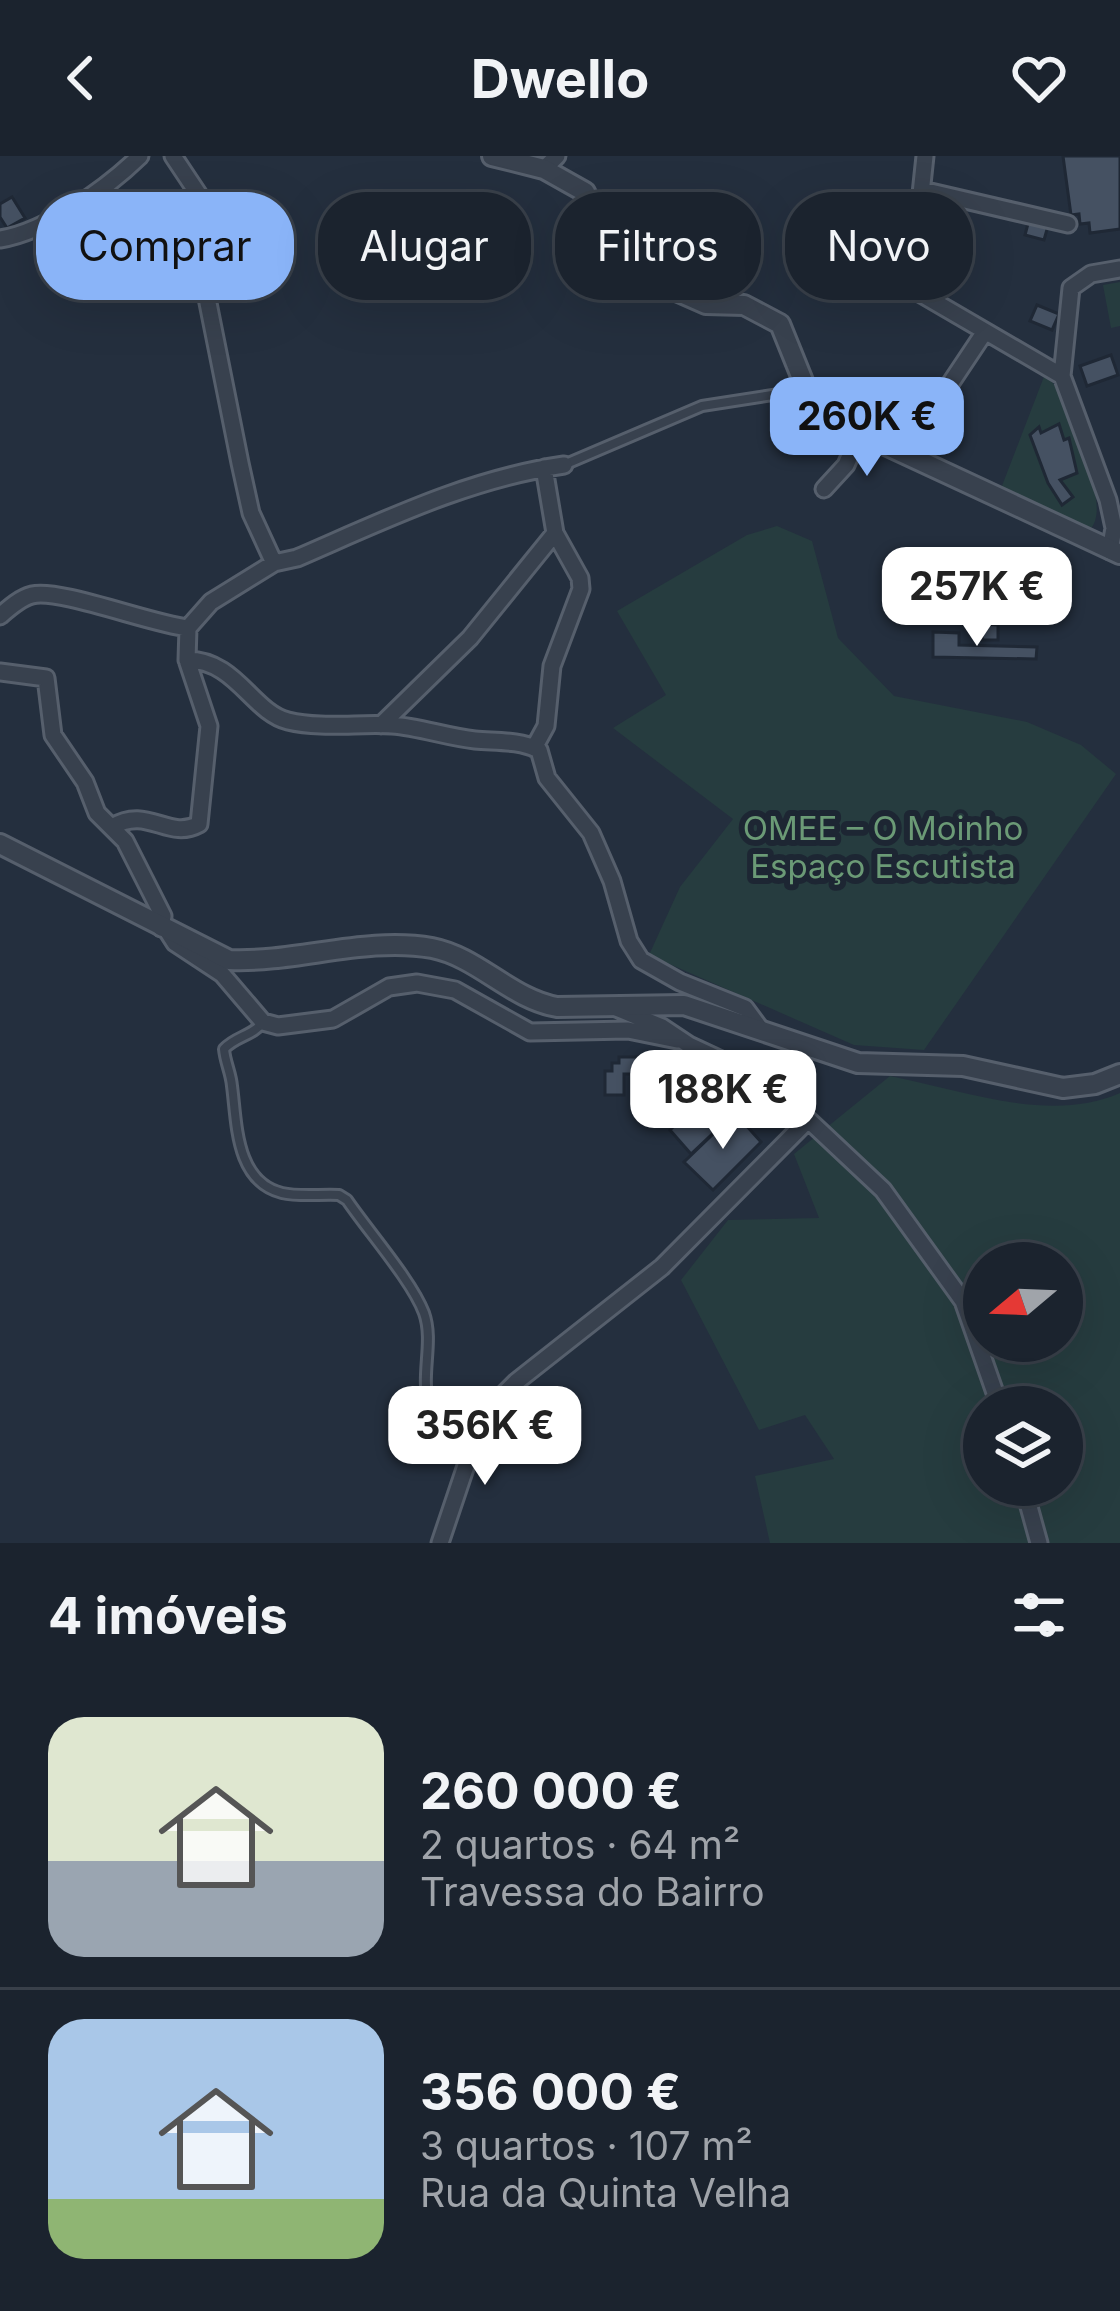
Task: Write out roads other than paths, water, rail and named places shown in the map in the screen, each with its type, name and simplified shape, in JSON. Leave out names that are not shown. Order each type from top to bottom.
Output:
[{"type":"street","points":[[0,239],[24,233],[76,205],[140,156]]},
{"type":"street","points":[[173,156],[199,195],[207,298],[240,463],[251,513],[274,563]]},
{"type":"street","points":[[492,156],[551,163],[585,192],[605,234],[632,271],[706,304],[744,305],[780,324],[806,386],[820,405],[860,434],[1115,552],[1108,500],[1062,376],[1072,288],[1080,279],[1120,269]]},
{"type":"street","points":[[925,156],[910,288],[1062,376]]},
{"type":"street","points":[[922,190],[1069,224]]},
{"type":"street","points":[[894,451],[903,445],[934,441],[938,402],[984,333]]},
{"type":"street","points":[[824,489],[846,465],[860,434]]},
{"type":"street","points":[[112,827],[137,818],[180,831],[199,824],[209,726],[187,660],[188,628],[211,602],[274,563],[297,559],[435,496],[564,464]]},
{"type":"street","points":[[534,748],[546,726],[552,666],[581,589],[576,567],[555,533],[544,468]]},
{"type":"street","points":[[381,725],[470,638],[555,533]]},
{"type":"street","points":[[0,616],[34,594],[188,628]]},
{"type":"street","points":[[187,660],[217,667],[254,694],[274,716],[290,722],[381,725],[447,737],[525,743],[539,750],[547,778],[591,832],[640,960],[745,1008],[762,1031]]},
{"type":"street","points":[[0,672],[46,677],[53,735],[85,782],[97,813],[125,841],[163,916],[165,930],[175,943],[222,974],[263,1022],[278,1026],[333,1019],[389,987],[417,983],[455,990],[530,1031],[628,1030],[669,1041],[680,1039]]},
{"type":"street","points":[[0,844],[230,960],[257,962],[428,947],[449,952],[537,1004],[684,1005],[858,1063],[963,1066],[1063,1088],[1095,1084],[1120,1074]]},
{"type":"street","points":[[611,1006],[768,1082],[883,1190],[963,1301],[993,1386]]},
{"type":"street","points":[[440,1543],[473,1445],[474,1424],[516,1382],[662,1268],[807,1121]]},
{"type":"street","points":[[1028,1506],[1039,1543]]},
{"type":"lane","points":[[564,464],[702,406],[806,386]]},
{"type":"lane","points":[[263,1022],[224,1049],[239,1147],[251,1170],[282,1193],[347,1200],[423,1309],[430,1353],[425,1395],[431,1408],[474,1424]]},
{"type":"park label","name":"OMEE – O Moinho Espaço Escutista","points":[[883,847]]}]
